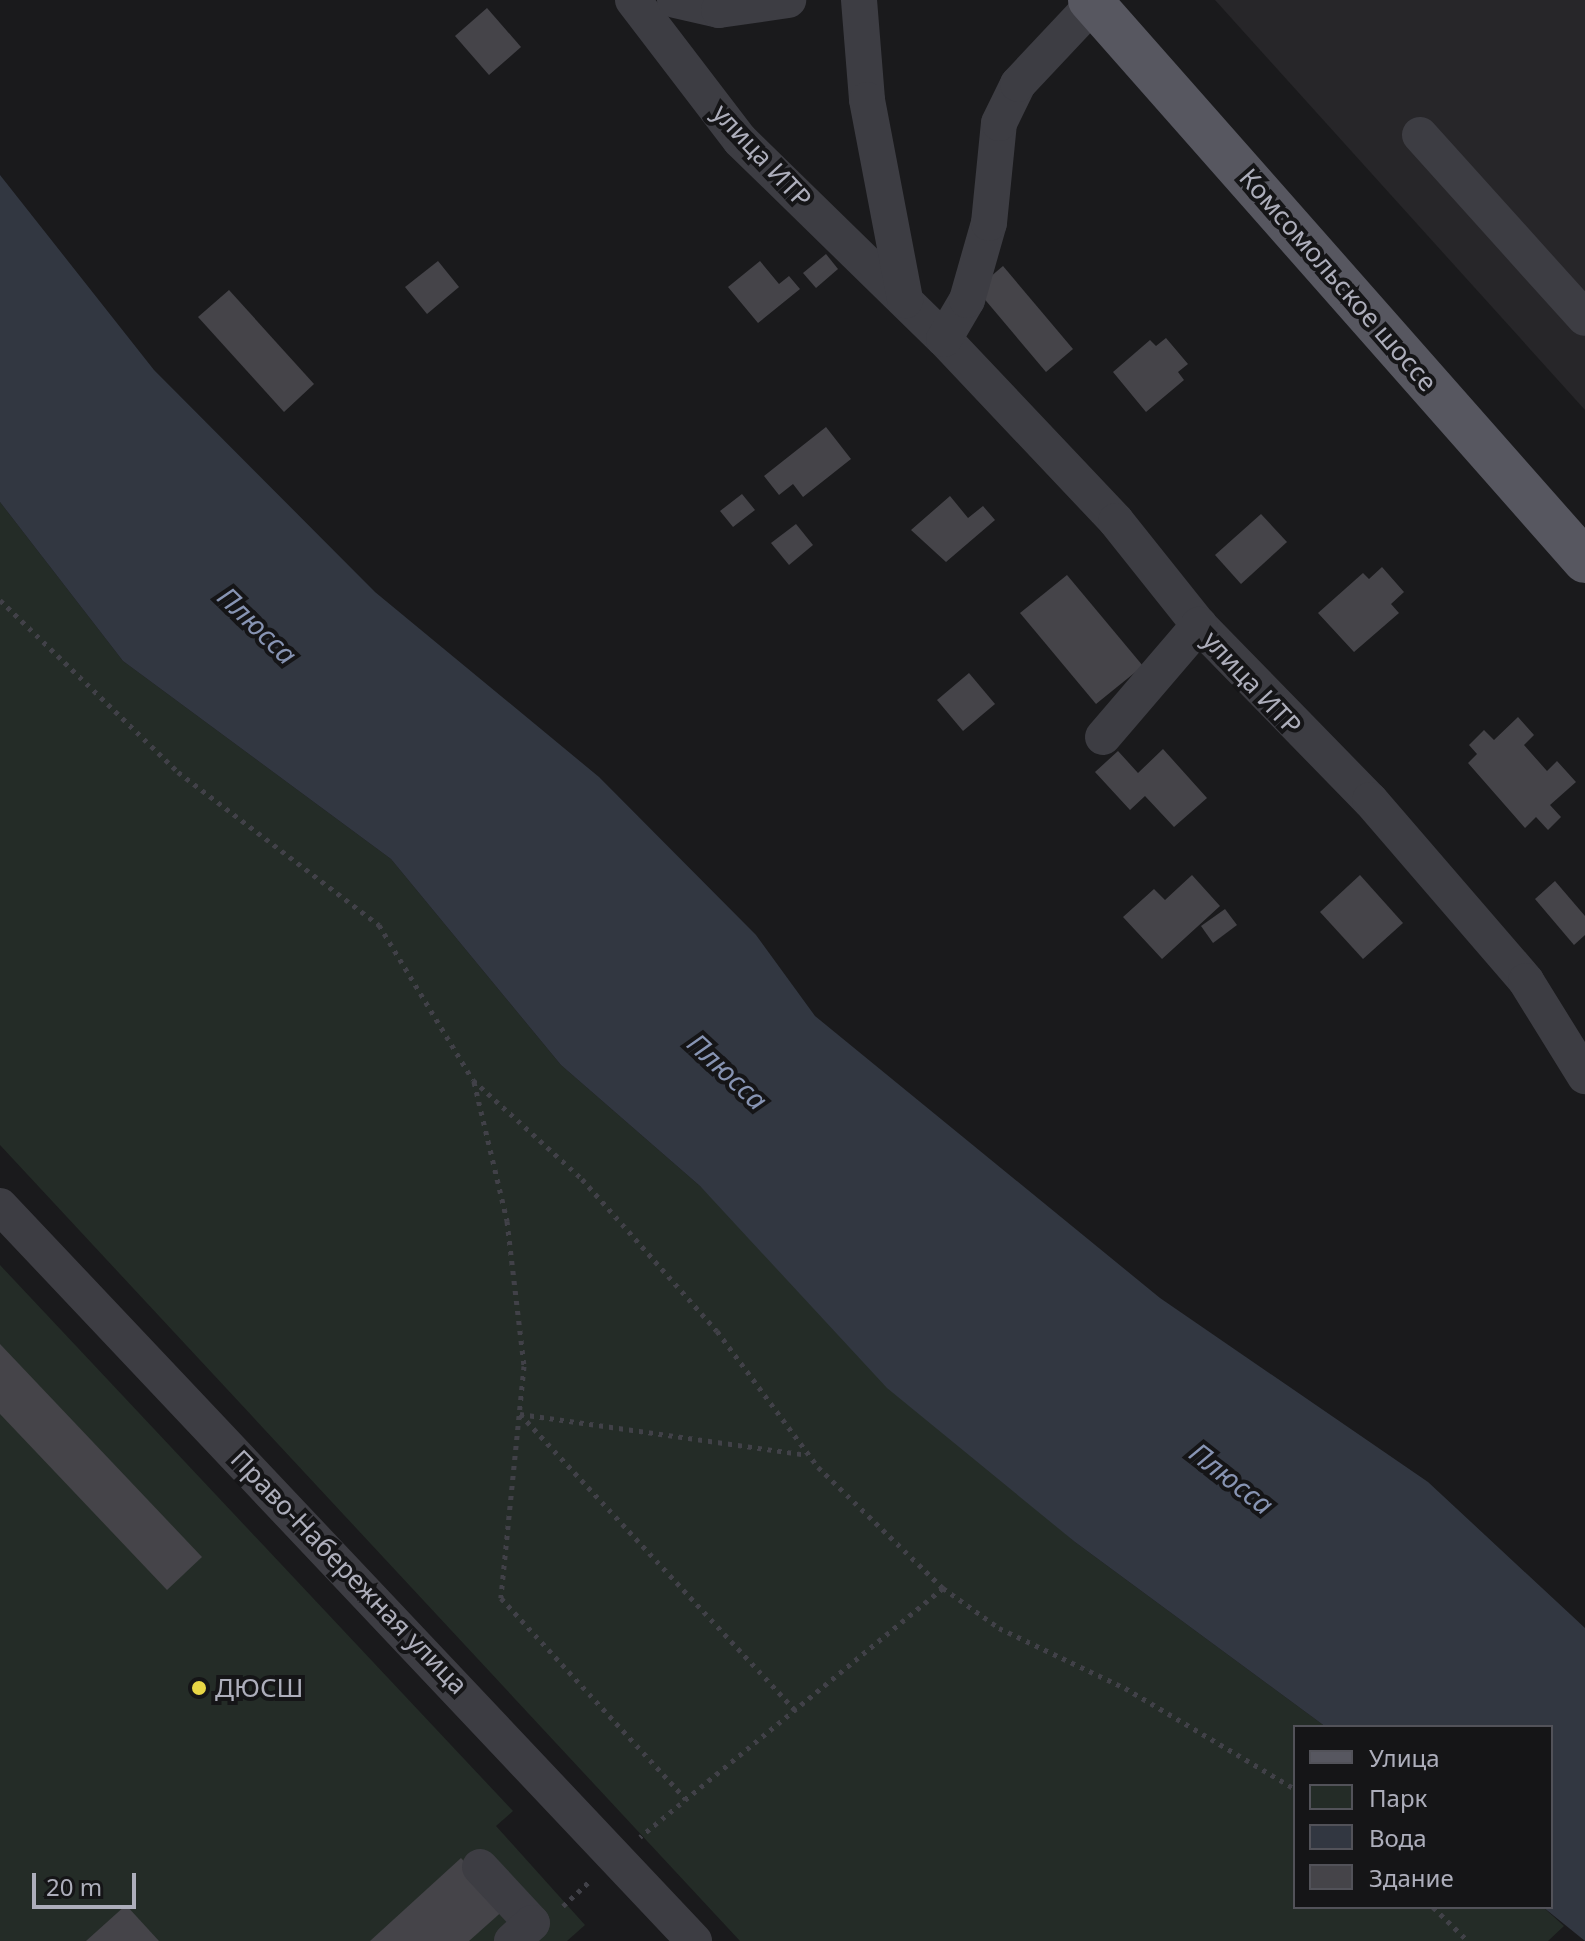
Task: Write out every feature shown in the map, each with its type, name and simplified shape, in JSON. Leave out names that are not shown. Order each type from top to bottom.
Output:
[{"type":"main road","name":"Комсомольское шоссе","points":[[1094,2],[1585,561]]},
{"type":"street","name":"улица ИТР","points":[[633,0],[740,140],[944,339],[1116,521],[1199,625],[1370,800],[1526,981],[1585,1076]]},
{"type":"street","points":[[675,0],[719,10],[788,0]]},
{"type":"street","points":[[859,0],[867,100],[905,300]]},
{"type":"street","points":[[944,339],[967,300],[989,223],[999,123],[1018,84],[1094,2]]},
{"type":"street","points":[[1420,135],[1585,318]]},
{"type":"street","points":[[1103,737],[1199,625]]},
{"type":"street","name":"Право-Набережная улица","points":[[0,1206],[618,1855],[694,1941]]},
{"type":"street","points":[[480,1867],[532,1923],[512,1941]]},
{"type":"path","points":[[0,600],[178,772],[379,925],[473,1080],[592,1190],[717,1331],[809,1455],[943,1588],[999,1628],[1125,1688],[1293,1788]]},
{"type":"path","points":[[473,1080],[507,1221],[524,1366],[501,1598],[686,1799]]},
{"type":"path","points":[[519,1413],[809,1455]]},
{"type":"path","points":[[519,1413],[795,1710]]},
{"type":"path","points":[[566,1903],[618,1855],[943,1588]]},
{"type":"path","points":[[1435,1909],[1468,1941]]},
{"type":"shaded area","points":[[1215,0],[1585,0],[1585,410]]},
{"type":"green space","points":[[0,502],[123,661],[391,859],[561,1065],[700,1186],[993,1470],[1075,1542],[1323,1725],[1293,1725],[1293,1909],[1545,1909],[1564,1926],[1548,1941],[740,1941],[0,1145]]},
{"type":"green space","name":"ДЮСШ","points":[[0,1265],[513,1811],[496,1826],[585,1925],[567,1941],[0,1941]]},
{"type":"water","name":"Плюсса","points":[[0,175],[154,370],[375,592],[599,777],[756,935],[815,1016],[1160,1298],[1428,1482],[1585,1628],[1585,1941],[1545,1909],[1553,1909],[1553,1725],[1323,1725],[1075,1542],[887,1388],[700,1186],[561,1065],[391,859],[123,661],[0,502]]},
{"type":"building","points":[[487,8],[521,47],[489,75],[455,36]]},
{"type":"building","points":[[826,254],[838,269],[816,288],[803,273]]},
{"type":"building","points":[[438,261],[459,287],[427,314],[405,287]]},
{"type":"building","points":[[760,261],[779,284],[789,276],[800,289],[758,323],[728,287]]},
{"type":"building","points":[[1003,266],[1073,349],[1046,372],[976,289]]},
{"type":"building","points":[[229,290],[314,384],[284,412],[198,317]]},
{"type":"building","points":[[1166,338],[1188,364],[1178,372],[1184,380],[1146,412],[1113,372],[1150,340],[1156,346]]},
{"type":"building","points":[[826,427],[851,459],[803,497],[793,484],[779,495],[764,476]]},
{"type":"building","points":[[742,494],[755,510],[733,527],[720,511]]},
{"type":"building","points":[[950,496],[968,518],[983,506],[995,520],[946,562],[911,530]]},
{"type":"building","points":[[1261,514],[1287,542],[1241,584],[1215,555]]},
{"type":"building","points":[[796,524],[813,545],[789,565],[771,543]]},
{"type":"building","points":[[1382,567],[1404,592],[1391,604],[1399,613],[1354,652],[1318,613],[1363,573],[1369,579]]},
{"type":"building","points":[[1067,575],[1143,666],[1096,704],[1020,613]]},
{"type":"building","points":[[969,673],[995,704],[963,731],[937,700]]},
{"type":"building","points":[[1518,717],[1534,735],[1524,745],[1547,771],[1557,761],[1576,782],[1550,805],[1561,817],[1548,830],[1536,817],[1525,828],[1468,763],[1477,754],[1469,745],[1484,730],[1494,740]]},
{"type":"building","points":[[1163,749],[1207,798],[1174,827],[1145,796],[1130,810],[1095,772],[1118,751],[1138,773]]},
{"type":"building","points":[[1192,875],[1220,906],[1162,959],[1123,917],[1154,889],[1165,900]]},
{"type":"building","points":[[1360,875],[1403,923],[1363,959],[1320,912]]},
{"type":"building","points":[[1555,881],[1585,916],[1585,935],[1574,945],[1535,899]]},
{"type":"building","points":[[1225,909],[1237,925],[1213,943],[1201,926]]},
{"type":"building","points":[[0,1344],[202,1557],[167,1590],[0,1414]]},
{"type":"building","points":[[461,1858],[506,1908],[469,1941],[370,1941]]},
{"type":"building","points":[[126,1905],[159,1941],[86,1941]]},
{"type":"place","name":"ДЮСШ","points":[[199,1688]]}]
